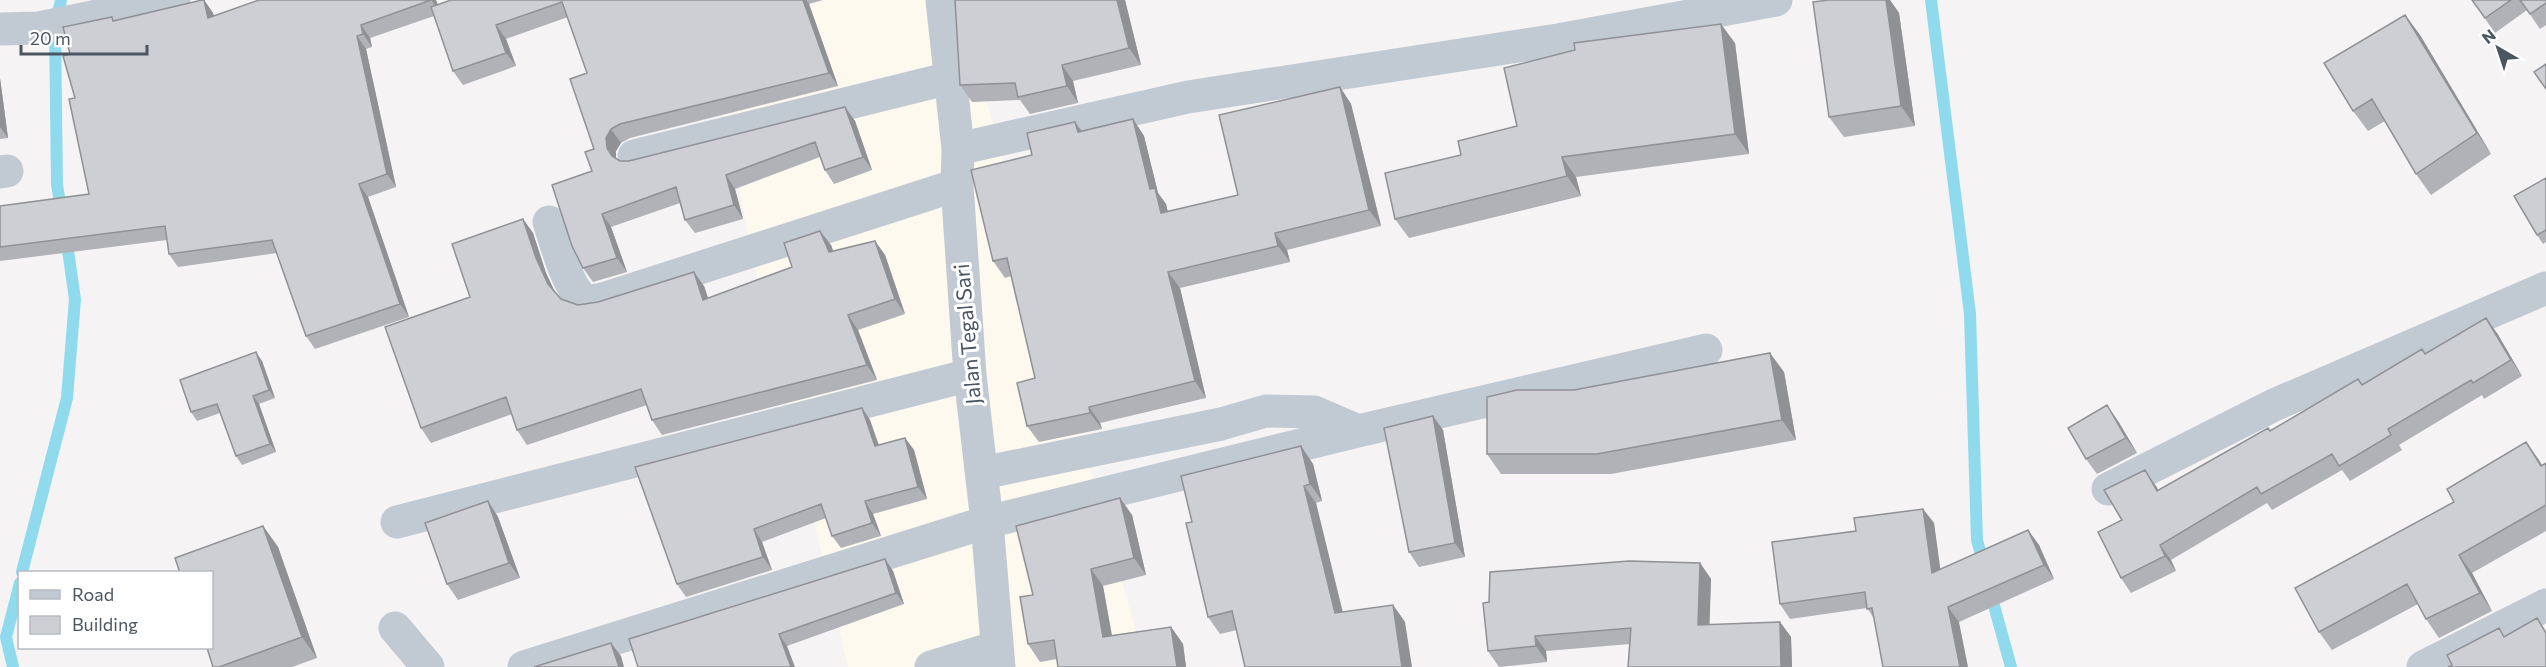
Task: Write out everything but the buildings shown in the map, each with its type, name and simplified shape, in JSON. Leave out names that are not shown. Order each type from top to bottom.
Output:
[{"type":"street","points":[[0,29],[39,28],[174,0]]},
{"type":"street","name":"Jalan Tegal Sari","points":[[942,0],[958,149],[957,185],[970,375],[987,522],[998,657]]},
{"type":"street","points":[[958,149],[1188,97],[1558,40],[1776,0]]},
{"type":"street","points":[[634,156],[950,78]]},
{"type":"street","points":[[549,222],[572,286],[588,301],[603,299],[957,185]]},
{"type":"street","points":[[2108,489],[2274,405],[2546,288]]},
{"type":"street","points":[[524,667],[987,522],[1358,431],[1706,350]]},
{"type":"street","points":[[397,522],[970,375]]},
{"type":"street","points":[[981,474],[1221,424],[1266,411],[1314,412],[1358,431]]},
{"type":"street","points":[[2423,667],[2546,605]]},
{"type":"street","points":[[395,628],[428,667]]},
{"type":"street","points":[[931,667],[998,657]]},
{"type":"shaded area","points":[[699,0],[958,0],[1146,667],[848,667],[756,272]]},
{"type":"waterway","points":[[61,0],[55,27],[57,185],[62,214]]},
{"type":"waterway","points":[[1931,0],[1970,314],[1977,540],[1984,565]]},
{"type":"waterway","points":[[22,571],[67,398],[75,299],[66,237]]},
{"type":"waterway","points":[[13,667],[6,637],[18,591]]},
{"type":"waterway","points":[[1990,591],[2011,667]]}]
